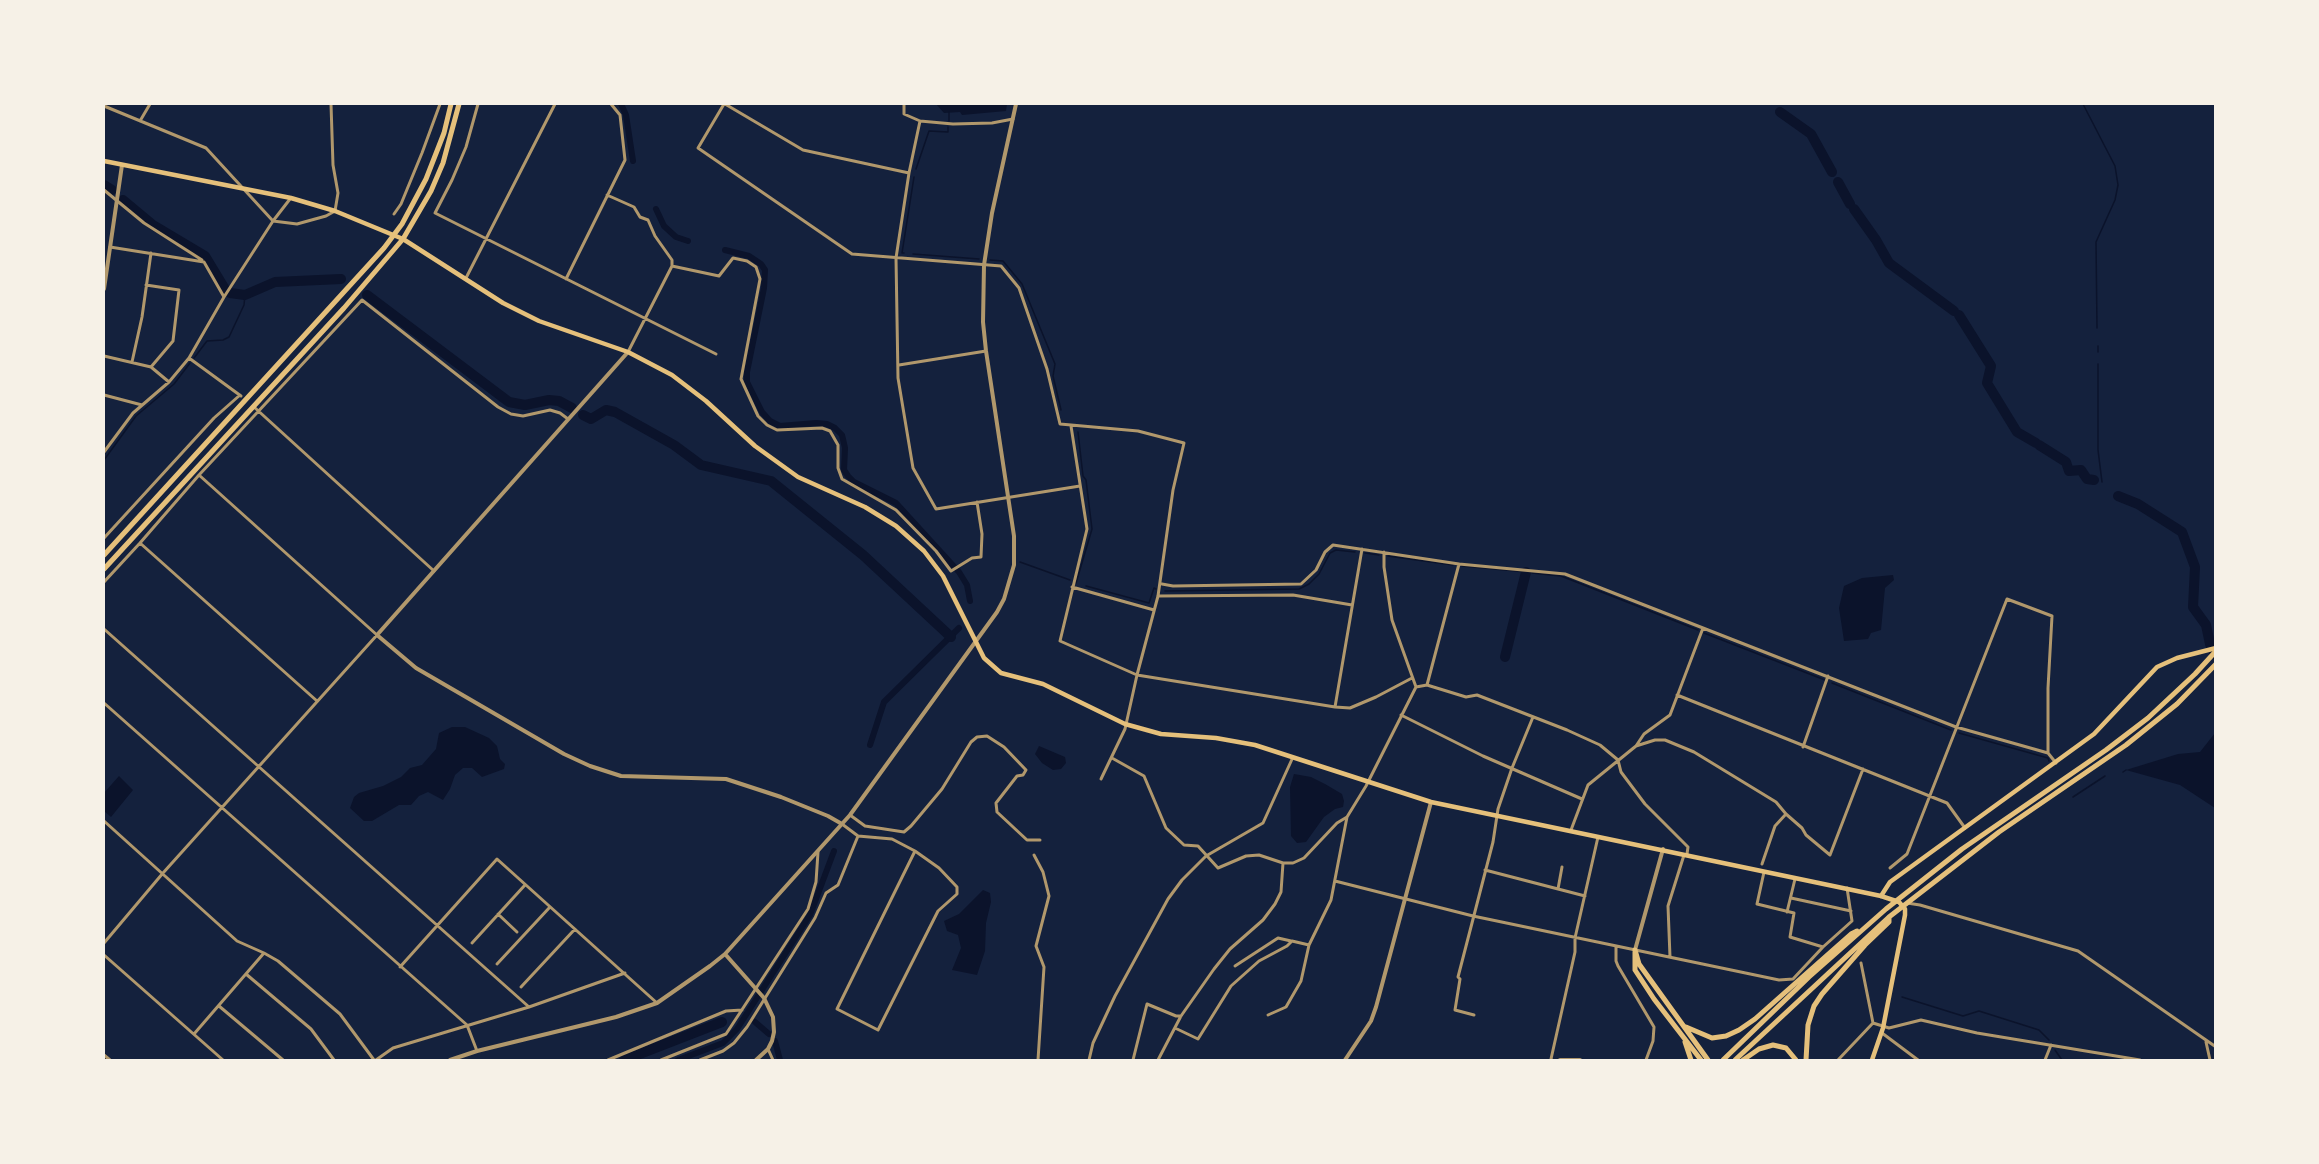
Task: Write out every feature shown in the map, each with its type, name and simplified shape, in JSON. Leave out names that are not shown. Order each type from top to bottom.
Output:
[{"type":"highway","points":[[104,555],[247,400],[394,235],[426,179],[444,132],[451,104]]},
{"type":"highway","points":[[104,569],[350,301],[403,239],[443,163],[459,104]]},
{"type":"highway","points":[[1723,1060],[1809,977],[1886,909],[1971,843],[2140,724],[2176,693],[2208,660],[2215,649]]},
{"type":"highway","points":[[1735,1060],[1891,915],[1999,832],[2126,745],[2168,712],[2214,666]]},
{"type":"highway","points":[[1806,1060],[1808,1025],[1814,1006],[1822,993],[1889,922],[1891,915]]},
{"type":"highway","points":[[1683,1029],[1712,1038],[1726,1036],[1739,1030],[1755,1019],[1851,934],[1864,928]]},
{"type":"highway","points":[[1635,950],[1639,964],[1701,1060]]},
{"type":"highway","points":[[1683,1029],[1691,1060]]},
{"type":"highway","points":[[1683,1029],[1708,1060]]},
{"type":"highway","points":[[1743,1060],[1759,1049],[1773,1045],[1786,1048],[1796,1060]]},
{"type":"main road","points":[[104,161],[291,198],[335,210],[403,239],[503,303],[539,321],[628,352],[672,375],[706,401],[754,446],[798,477],[874,512],[908,535],[943,576],[984,658],[1001,673],[1043,684],[1125,724],[1161,734],[1216,738],[1255,745],[1431,802],[1765,870],[1899,902],[1905,909],[1905,915],[1883,1030],[1872,1060]]},
{"type":"main road","points":[[1881,896],[1890,882],[2094,734],[2157,667],[2177,657],[2215,649]]},
{"type":"street","points":[[140,121],[150,104]]},
{"type":"street","points":[[104,106],[206,148],[273,221],[297,224],[326,216],[335,210],[338,193],[333,165],[331,104]]},
{"type":"street","points":[[394,214],[405,194],[440,104]]},
{"type":"street","points":[[478,104],[462,155],[435,213],[644,320],[716,354]]},
{"type":"street","points":[[466,278],[555,104]]},
{"type":"street","points":[[566,279],[625,160],[620,115],[611,104]]},
{"type":"street","points":[[909,173],[803,150],[724,104],[698,148],[852,254],[1001,266],[1019,288],[1047,369],[1060,424],[1138,431],[1184,443],[1173,490],[1161,584],[1125,729],[1101,779]]},
{"type":"street","points":[[904,104],[904,114],[920,121],[953,124],[992,123],[1013,119]]},
{"type":"street","points":[[450,1060],[477,1051],[616,1017],[657,1003],[725,954],[850,815],[977,643],[1004,599],[1014,565],[1014,536],[986,351],[983,322],[984,265],[992,213],[1016,104]]},
{"type":"street","points":[[920,121],[909,173],[896,258],[898,378],[913,468],[936,508],[1080,486]]},
{"type":"street","points":[[104,289],[105,269],[122,165]]},
{"type":"street","points":[[104,190],[144,223],[204,262],[224,297]]},
{"type":"street","points":[[104,940],[628,352],[672,266],[672,260],[655,236],[648,220],[640,218],[634,207],[607,195]]},
{"type":"street","points":[[104,452],[133,413],[169,382],[189,358],[224,297],[273,221],[291,198]]},
{"type":"street","points":[[110,247],[204,262]]},
{"type":"street","points":[[132,362],[151,253]]},
{"type":"street","points":[[672,266],[719,276],[733,258],[747,261],[756,267],[760,279],[741,379],[758,416],[767,425],[777,430],[822,428],[830,431],[838,445],[838,468],[842,479],[896,510],[951,570],[972,558],[981,557],[982,534],[977,502]]},
{"type":"street","points":[[146,285],[178,290],[173,341],[151,367]]},
{"type":"street","points":[[104,582],[362,300],[498,407],[511,414],[523,416],[550,410],[569,419]]},
{"type":"street","points":[[898,365],[986,351]]},
{"type":"street","points":[[104,356],[151,367],[169,382]]},
{"type":"street","points":[[189,358],[247,400]]},
{"type":"street","points":[[104,395],[142,405]]},
{"type":"street","points":[[104,538],[214,418],[240,395]]},
{"type":"street","points":[[253,405],[434,572]]},
{"type":"street","points":[[1071,425],[1087,529],[1060,641],[1137,675],[1335,707],[1350,708],[1376,698],[1412,678]]},
{"type":"street","points":[[104,441],[109,446]]},
{"type":"street","points":[[199,476],[416,668],[555,749],[590,766],[631,777],[726,779],[781,797],[828,816],[858,836],[892,840],[915,851],[939,868],[957,887],[957,894],[938,911],[878,1030],[837,1009],[915,851]]},
{"type":"street","points":[[140,543],[317,700]]},
{"type":"street","points":[[1161,584],[1173,586],[1301,584],[1316,570],[1325,552],[1333,545],[1459,564],[1565,574],[1956,727],[2048,753],[2056,763]]},
{"type":"street","points":[[1335,707],[1362,548]]},
{"type":"street","points":[[1384,552],[1392,620],[1416,687]]},
{"type":"street","points":[[1427,685],[1459,564]]},
{"type":"street","points":[[1072,587],[1154,610]]},
{"type":"street","points":[[1158,596],[1293,595],[1352,605]]},
{"type":"street","points":[[1890,868],[1906,854],[2007,599],[2052,616],[2048,688],[2048,753]]},
{"type":"street","points":[[1571,830],[1588,785],[1636,746],[1644,734],[1670,715],[1703,628]]},
{"type":"street","points":[[104,629],[529,1006]]},
{"type":"street","points":[[1803,747],[1828,676]]},
{"type":"street","points":[[1416,687],[1427,685],[1466,697],[1477,695],[1600,746],[1618,760],[1621,772],[1646,804],[1688,847],[1668,906],[1670,958]]},
{"type":"street","points":[[1268,1015],[1286,1007],[1301,981],[1309,945],[1331,900],[1347,817],[1416,687]]},
{"type":"street","points":[[1677,695],[1947,803],[1965,828]]},
{"type":"street","points":[[104,703],[467,1025],[477,1051]]},
{"type":"street","points":[[1401,715],[1582,800]]},
{"type":"street","points":[[1474,1015],[1455,1010],[1460,980],[1458,977],[1498,809],[1533,717]]},
{"type":"street","points":[[850,815],[865,826],[904,832],[942,789],[970,742],[977,737],[987,736],[1004,747],[1026,770],[1023,775],[1017,776],[996,803],[997,812],[1027,840],[1040,840]]},
{"type":"street","points":[[1636,746],[1655,740],[1665,740],[1694,752],[1776,802],[1806,835],[1830,855],[1863,769]]},
{"type":"street","points":[[1089,1060],[1093,1043],[1115,996],[1168,899],[1182,880],[1206,856],[1263,823],[1293,757]]},
{"type":"street","points":[[1112,758],[1144,776],[1166,828],[1184,845],[1198,846],[1218,868],[1246,855],[1259,855],[1283,863],[1293,863],[1304,858],[1337,823],[1347,817]]},
{"type":"street","points":[[1345,1060],[1372,1018],[1431,802]]},
{"type":"street","points":[[1761,864],[1775,826],[1786,814]]},
{"type":"street","points":[[104,820],[237,941],[278,961],[340,1014],[375,1060],[393,1048],[529,1006],[625,973]]},
{"type":"street","points":[[700,1060],[723,1051],[734,1043],[815,918],[826,893],[838,885],[858,836]]},
{"type":"street","points":[[1552,1060],[1575,952],[1575,938],[1598,836]]},
{"type":"street","points":[[1635,950],[1663,849]]},
{"type":"street","points":[[662,1060],[726,1034],[808,909],[816,882],[818,851]]},
{"type":"street","points":[[1034,855],[1043,872],[1049,896],[1036,946],[1044,967],[1038,1060]]},
{"type":"street","points":[[400,967],[497,859],[657,1003]]},
{"type":"street","points":[[1158,1060],[1181,1016],[1230,949],[1263,920],[1275,904],[1281,892],[1283,863]]},
{"type":"street","points":[[1558,889],[1562,867]]},
{"type":"street","points":[[1485,870],[1585,896]]},
{"type":"street","points":[[1765,870],[1757,904],[1794,914],[1790,937],[1823,947]]},
{"type":"street","points":[[1787,912],[1795,877]]},
{"type":"street","points":[[1335,881],[1473,916],[1779,980],[1793,979],[1852,921],[1847,888]]},
{"type":"street","points":[[472,943],[525,885]]},
{"type":"street","points":[[1791,898],[1851,911]]},
{"type":"street","points":[[1899,902],[1920,905],[2078,951],[2216,1047]]},
{"type":"street","points":[[497,964],[550,907]]},
{"type":"street","points":[[498,914],[517,932]]},
{"type":"street","points":[[521,987],[575,929]]},
{"type":"street","points":[[1235,966],[1278,938],[1309,945]]},
{"type":"street","points":[[1175,1028],[1198,1039],[1231,986],[1259,962],[1292,941]]},
{"type":"street","points":[[1616,946],[1618,966],[1654,1026],[1653,1041],[1646,1060]]},
{"type":"street","points":[[194,1034],[264,953]]},
{"type":"street","points":[[725,954],[763,997],[773,1017],[774,1032],[768,1049],[756,1060]]},
{"type":"street","points":[[104,955],[223,1060]]},
{"type":"street","points":[[1861,963],[1873,1023],[1918,1060]]},
{"type":"street","points":[[246,974],[311,1029],[333,1060]]},
{"type":"street","points":[[1133,1060],[1147,1004],[1181,1016]]},
{"type":"street","points":[[219,1006],[283,1060]]},
{"type":"street","points":[[608,1060],[726,1011],[742,1010]]},
{"type":"street","points":[[1883,1030],[1921,1020],[2140,1060]]},
{"type":"street","points":[[1838,1060],[1873,1023]]},
{"type":"street","points":[[2206,1042],[2210,1060]]},
{"type":"street","points":[[2045,1060],[2051,1045]]},
{"type":"street","points":[[768,1049],[773,1060]]},
{"type":"street","points":[[104,1055],[110,1060]]},
{"type":"street","points":[[1560,1060],[1580,1060]]},
{"type":"water","points":[[936,104],[1007,104],[1006,111],[962,115],[960,112],[944,113]]},
{"type":"water","points":[[1893,575],[1894,580],[1885,588],[1881,630],[1871,633],[1868,639],[1844,641],[1839,608],[1844,586],[1862,578]]},
{"type":"water","points":[[452,727],[465,727],[489,738],[497,746],[500,759],[505,764],[504,769],[482,777],[472,768],[463,768],[455,775],[443,800],[428,792],[419,796],[411,805],[399,805],[372,821],[364,821],[350,808],[354,797],[359,793],[383,786],[401,777],[410,768],[422,765],[436,749],[439,733]]},
{"type":"water","points":[[2215,733],[2215,808],[2180,785],[2126,770],[2178,754],[2200,752]]},
{"type":"water","points":[[1039,746],[1065,757],[1066,763],[1061,769],[1053,770],[1042,763],[1035,754]]},
{"type":"water","points":[[1294,774],[1311,777],[1325,784],[1342,794],[1344,801],[1343,807],[1335,809],[1324,817],[1306,842],[1297,843],[1291,836],[1290,787]]},
{"type":"water","points":[[119,776],[133,790],[111,817],[104,811],[104,793]]},
{"type":"water","points":[[983,890],[990,893],[991,902],[986,923],[985,951],[977,975],[952,970],[961,948],[958,935],[947,931],[944,921],[959,914]]},
{"type":"waterway","points":[[621,104],[626,115],[633,161]]},
{"type":"waterway","points":[[2083,104],[2115,166],[2118,185],[2115,200],[2096,242],[2097,328]]},
{"type":"waterway","points":[[949,112],[949,121]]},
{"type":"waterway","points":[[1780,112],[1811,134],[1832,172]]},
{"type":"waterway","points":[[916,169],[929,131],[948,132],[948,127]]},
{"type":"waterway","points":[[904,253],[902,253],[914,177]]},
{"type":"waterway","points":[[1838,182],[1850,204]]},
{"type":"waterway","points":[[104,185],[112,190]]},
{"type":"waterway","points":[[123,200],[153,225],[205,256],[225,289]]},
{"type":"waterway","points":[[656,209],[664,226],[676,237],[688,241]]},
{"type":"waterway","points":[[1854,209],[1889,263],[1954,311]]},
{"type":"waterway","points":[[725,250],[749,256],[761,264],[765,270],[764,288],[747,372],[747,382],[762,412],[770,421],[780,426],[816,423],[827,424],[835,428],[842,435],[845,448],[844,470],[848,476],[854,482],[896,503],[959,572],[967,585],[970,601]]},
{"type":"waterway","points":[[913,254],[979,259]]},
{"type":"waterway","points":[[990,260],[1003,261],[1022,284],[1055,364],[1053,376],[1061,410]]},
{"type":"waterway","points":[[230,293],[245,295],[275,282],[341,279]]},
{"type":"waterway","points":[[194,358],[207,341],[223,340],[229,337],[244,305],[245,295]]},
{"type":"waterway","points":[[367,295],[509,402],[525,405],[549,400],[559,401],[572,408]]},
{"type":"waterway","points":[[1959,315],[1991,366],[1987,383],[2017,432],[2036,443]]},
{"type":"waterway","points":[[2098,346],[2098,352]]},
{"type":"waterway","points":[[104,460],[136,416],[174,384],[190,363]]},
{"type":"waterway","points":[[2098,364],[2098,450],[2102,482]]},
{"type":"waterway","points":[[583,415],[591,419],[606,410],[615,412],[674,445],[701,465],[771,481],[863,555],[951,637]]},
{"type":"waterway","points":[[1076,583],[1092,529],[1078,432]]},
{"type":"waterway","points":[[2039,445],[2066,462],[2069,471],[2081,470],[2087,479],[2094,480]]},
{"type":"waterway","points":[[2118,496],[2138,504],[2182,532],[2195,567],[2193,607],[2206,625],[2210,644],[2216,655]]},
{"type":"waterway","points":[[1165,591],[1299,589],[1309,584],[1319,574],[1330,553],[1336,550],[1355,552]]},
{"type":"waterway","points":[[1365,553],[1379,555]]},
{"type":"waterway","points":[[1388,556],[1453,565]]},
{"type":"waterway","points":[[1020,562],[1070,580]]},
{"type":"waterway","points":[[1462,566],[1526,572]]},
{"type":"waterway","points":[[1505,657],[1526,572]]},
{"type":"waterway","points":[[1532,573],[1561,576],[1698,630]]},
{"type":"waterway","points":[[1086,586],[1149,603],[1154,588],[1156,589]]},
{"type":"waterway","points":[[870,745],[884,702],[959,628]]},
{"type":"waterway","points":[[1704,633],[1825,680]]},
{"type":"waterway","points":[[1832,683],[1951,730]]},
{"type":"waterway","points":[[1959,733],[2048,758],[2049,761]]},
{"type":"waterway","points":[[2073,797],[2105,776]]},
{"type":"waterway","points":[[678,1060],[723,1043],[737,1029],[810,915],[834,851]]},
{"type":"waterway","points":[[1902,997],[1963,1016],[1979,1011],[2039,1030],[2049,1040]]},
{"type":"waterway","points":[[624,1060],[722,1022]]},
{"type":"waterway","points":[[755,1022],[769,1034]]},
{"type":"waterway","points":[[775,1041],[780,1060]]},
{"type":"waterway","points":[[2055,1050],[2062,1060]]}]
